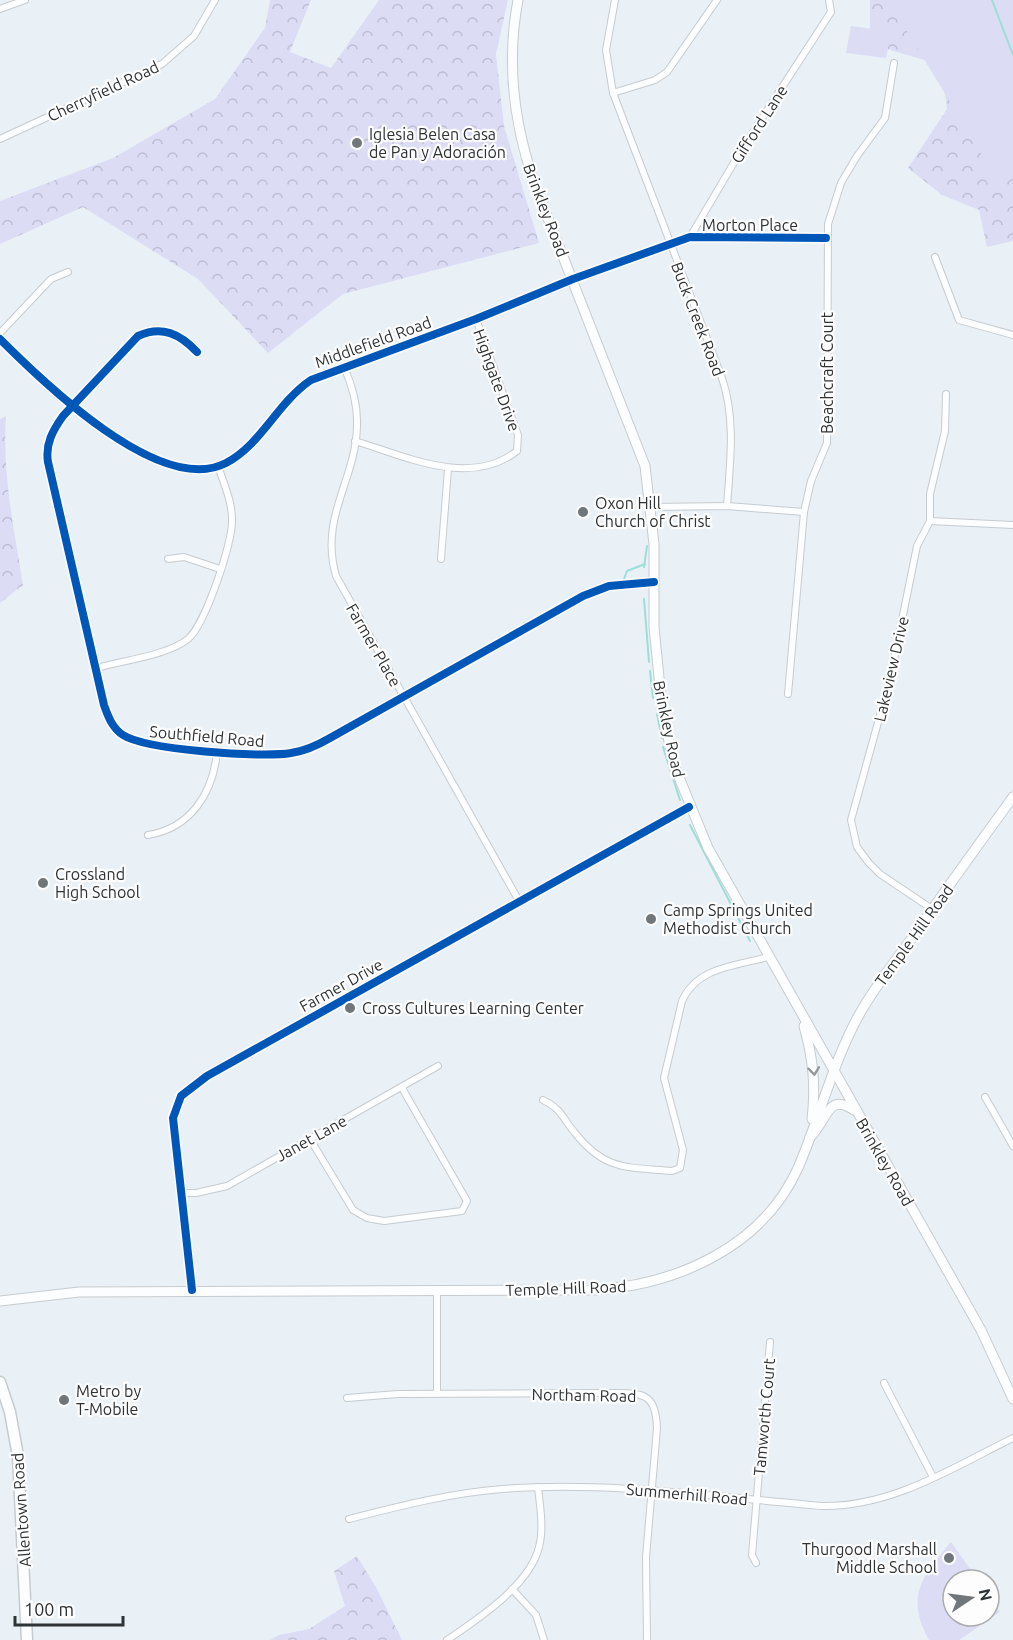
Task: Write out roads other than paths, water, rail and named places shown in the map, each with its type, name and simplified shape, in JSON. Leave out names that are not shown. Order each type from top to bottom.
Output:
[{"type":"main road","name":"Brinkley Road","points":[[518,0],[513,40],[512,78],[519,134],[535,185],[645,466],[651,507],[655,658],[662,708],[674,765],[689,807],[708,848],[981,1330],[1013,1399]]},
{"type":"main road","name":"Temple Hill Road","points":[[0,1301],[60,1293],[192,1290],[615,1289],[651,1282],[684,1272],[723,1251],[757,1224],[789,1184],[809,1139],[833,1069],[849,1034],[876,987],[1013,796]]},
{"type":"main road","points":[[801,1014],[811,1052],[816,1088],[809,1139]]},
{"type":"main road","points":[[809,1139],[822,1126],[831,1107],[836,1103],[841,1102],[856,1112]]},
{"type":"main road","name":"Allentown Road","points":[[0,1382],[10,1412],[18,1456],[27,1640]]},
{"type":"street","points":[[0,9],[25,0]]},
{"type":"street","name":"Cherryfield Road","points":[[0,139],[162,64],[194,36],[215,0]]},
{"type":"street","name":"Buck Creek Road","points":[[615,0],[606,50],[613,93],[729,403],[731,435],[727,506]]},
{"type":"street","points":[[613,93],[655,80],[667,72],[717,0]]},
{"type":"street","name":"Gifford Lane","points":[[690,237],[742,149],[831,12],[829,0]]},
{"type":"street","name":"Beachcraft Court","points":[[788,694],[804,512],[811,481],[827,443],[826,238],[832,210],[842,183],[857,156],[885,118],[894,63]]},
{"type":"street","name":"Morton Place","points":[[573,279],[690,237],[826,238]]},
{"type":"street","points":[[935,257],[959,320],[1013,335]]},
{"type":"street","points":[[0,333],[51,279],[68,272]]},
{"type":"street","name":"Middlefield Road","points":[[218,466],[242,451],[296,390],[320,376],[476,319],[573,279]]},
{"type":"street","name":"Highgate Drive","points":[[355,441],[448,469],[462,469],[500,460],[519,448],[512,417],[476,319]]},
{"type":"street","name":"Southfield Road","points":[[197,352],[186,341],[171,333],[157,330],[143,334],[129,344],[71,405],[53,431],[47,457],[107,714],[120,734],[147,744],[217,752],[264,755],[303,751],[597,589],[654,582]]},
{"type":"street","points":[[0,339],[71,405],[104,431],[164,461],[194,468],[218,466],[229,500],[232,524],[228,547],[199,626],[188,639],[176,646],[97,668]]},
{"type":"street","name":"Farmer Place","points":[[344,367],[354,398],[357,427],[331,532],[333,566],[347,599],[519,901]]},
{"type":"street","name":"Lakeview Drive","points":[[932,909],[880,874],[869,863],[857,847],[851,820],[890,679],[917,546],[930,520],[930,494],[945,431],[946,394]]},
{"type":"street","points":[[441,559],[448,469]]},
{"type":"street","points":[[651,507],[727,506],[804,512]]},
{"type":"street","points":[[930,520],[1013,525]]},
{"type":"street","points":[[168,559],[184,557],[220,569]]},
{"type":"street","points":[[148,835],[171,829],[196,808],[209,788],[217,752]]},
{"type":"street","name":"Farmer Drive","points":[[192,1290],[173,1118],[176,1104],[187,1090],[276,1036],[689,807]]},
{"type":"street","points":[[543,1100],[559,1108],[573,1131],[604,1162],[672,1172],[680,1168],[683,1150],[664,1078],[665,1065],[687,990],[700,976],[768,957]]},
{"type":"street","name":"Janet Lane","points":[[180,1194],[226,1186],[438,1066]]},
{"type":"street","points":[[310,1139],[348,1204],[358,1214],[384,1221],[462,1211],[467,1201],[402,1088]]},
{"type":"street","points":[[985,1097],[1013,1146]]},
{"type":"street","points":[[437,1290],[437,1394]]},
{"type":"street","name":"Tamworth Court","points":[[756,1563],[752,1555],[770,1342]]},
{"type":"street","points":[[884,1383],[933,1477]]},
{"type":"street","name":"Northam Road","points":[[347,1398],[383,1394],[622,1393],[646,1397],[654,1404],[657,1418],[646,1557],[647,1640]]},
{"type":"street","name":"Summerhill Road","points":[[350,1519],[449,1496],[538,1487],[651,1491],[822,1506],[851,1505],[889,1497],[1013,1438]]},
{"type":"street","points":[[447,1640],[478,1619],[512,1588],[531,1566],[539,1546],[541,1533],[538,1487]]},
{"type":"street","points":[[512,1588],[536,1616],[544,1640]]},
{"type":"waterway","points":[[992,0],[1013,55]]},
{"type":"waterway","points":[[644,567],[647,546]]},
{"type":"waterway","points":[[624,579],[627,571],[645,564]]},
{"type":"waterway","points":[[644,599],[649,662]]},
{"type":"waterway","points":[[650,671],[653,698]]},
{"type":"waterway","points":[[657,714],[662,738]]},
{"type":"waterway","points":[[663,747],[680,800]]},
{"type":"waterway","points":[[690,825],[750,941]]},
{"type":"place","name":"Iglesia Belen Casa de Pan y Adoración","points":[[357,143]]},
{"type":"place","name":"Oxon Hill Church of Christ","points":[[583,512]]},
{"type":"place","name":"Crossland High School","points":[[43,883]]},
{"type":"place","name":"Camp Springs United Methodist Church","points":[[651,919]]},
{"type":"place","name":"Cross Cultures Learning Center","points":[[350,1008]]},
{"type":"place","name":"Metro by T-Mobile","points":[[64,1400]]},
{"type":"place","name":"Thurgood Marshall Middle School","points":[[949,1558]]}]
